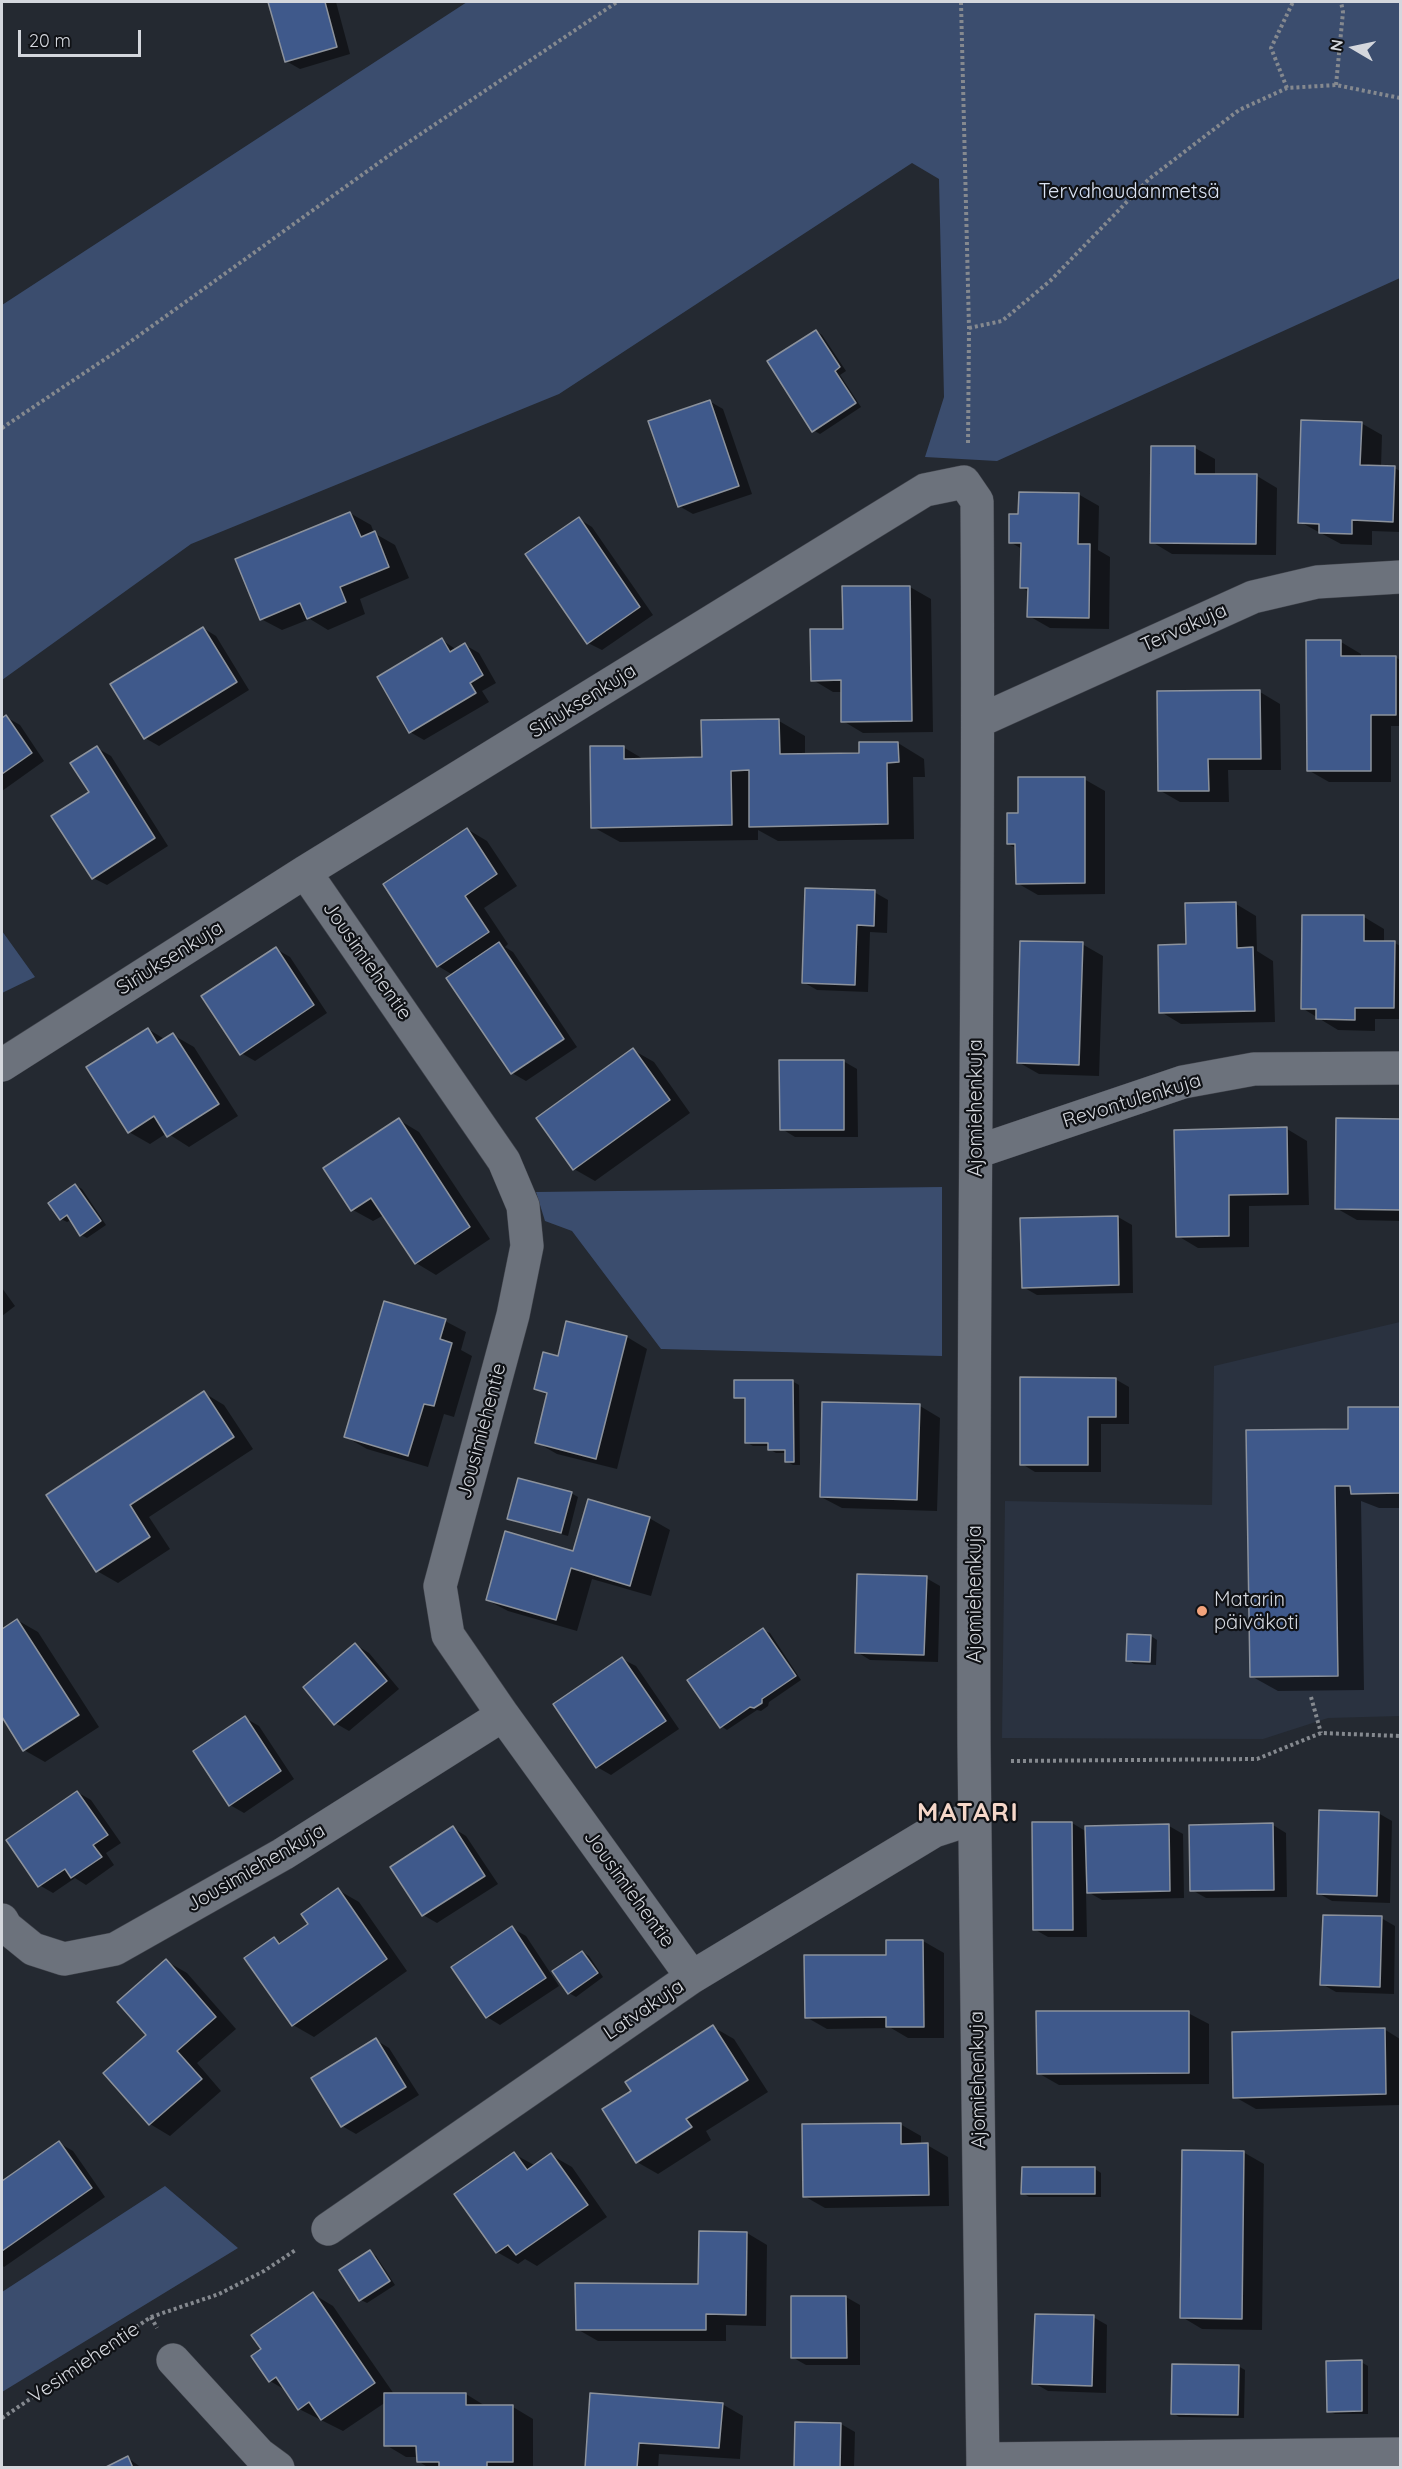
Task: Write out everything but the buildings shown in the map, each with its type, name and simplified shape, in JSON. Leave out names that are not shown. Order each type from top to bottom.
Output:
[{"type":"street","points":[[964,482],[977,501],[978,721]]},
{"type":"street","name":"Siriuksenkuja","points":[[2,1065],[305,872],[925,490],[964,482]]},
{"type":"street","name":"Tervakuja","points":[[978,721],[1253,597],[1317,582],[1401,577]]},
{"type":"street","name":"Ajomiehenkuja","points":[[978,721],[975,1818],[983,2463]]},
{"type":"street","name":"Jousimiehentie","points":[[305,872],[504,1161],[523,1206],[527,1246],[513,1316],[440,1586],[448,1635],[502,1715],[692,1977]]},
{"type":"street","name":"Revontulenkuja","points":[[976,1152],[1183,1082],[1254,1068],[1401,1068]]},
{"type":"street","name":"Jousimiehenkuja","points":[[2,1920],[6,1927],[33,1949],[64,1959],[114,1949],[283,1854],[502,1715]]},
{"type":"street","name":"Latvakuja","points":[[328,2229],[692,1977],[934,1831],[975,1818]]},
{"type":"street","points":[[174,2361],[259,2454],[278,2468]]},
{"type":"street","points":[[983,2463],[1401,2454]]},
{"type":"path","points":[[2,428],[123,347],[391,154],[617,2]]},
{"type":"path","points":[[961,2],[969,328],[969,429],[964,482]]},
{"type":"path","points":[[1287,88],[1271,48],[1293,2]]},
{"type":"path","points":[[1336,85],[1343,12],[1341,2]]},
{"type":"path","points":[[969,328],[1002,321],[1050,281],[1149,179],[1239,110],[1287,88],[1336,85],[1401,98]]},
{"type":"path","points":[[1311,1698],[1321,1733]]},
{"type":"path","points":[[975,1761],[1257,1760],[1321,1733],[1401,1736]]},
{"type":"path","points":[[151,2317],[219,2294],[264,2271],[328,2229]]},
{"type":"path","name":"Vesimiehentie","points":[[2,2418],[151,2317],[174,2361]]},
{"type":"shaded area","name":"Matarin päiväkoti","points":[[1400,1322],[1400,1716],[1328,1718],[1263,1739],[1002,1738],[1005,1501],[1212,1505],[1214,1366]]},
{"type":"green space","name":"Tervahaudanmetsä","points":[[467,2],[1400,2],[1400,278],[997,461],[925,457],[944,397],[939,179],[912,163],[559,394],[191,544],[2,680],[2,305]]},
{"type":"green space","points":[[2,931],[35,977],[2,993]]},
{"type":"green space","points":[[942,1187],[942,1356],[661,1349],[572,1231],[545,1221],[536,1192]]},
{"type":"green space","points":[[165,2186],[238,2248],[2,2392],[2,2292]]},
{"type":"place","name":"Matarin päiväkoti","points":[[1202,1611]]},
{"type":"district","name":"MATARI","points":[[968,1813]]}]
